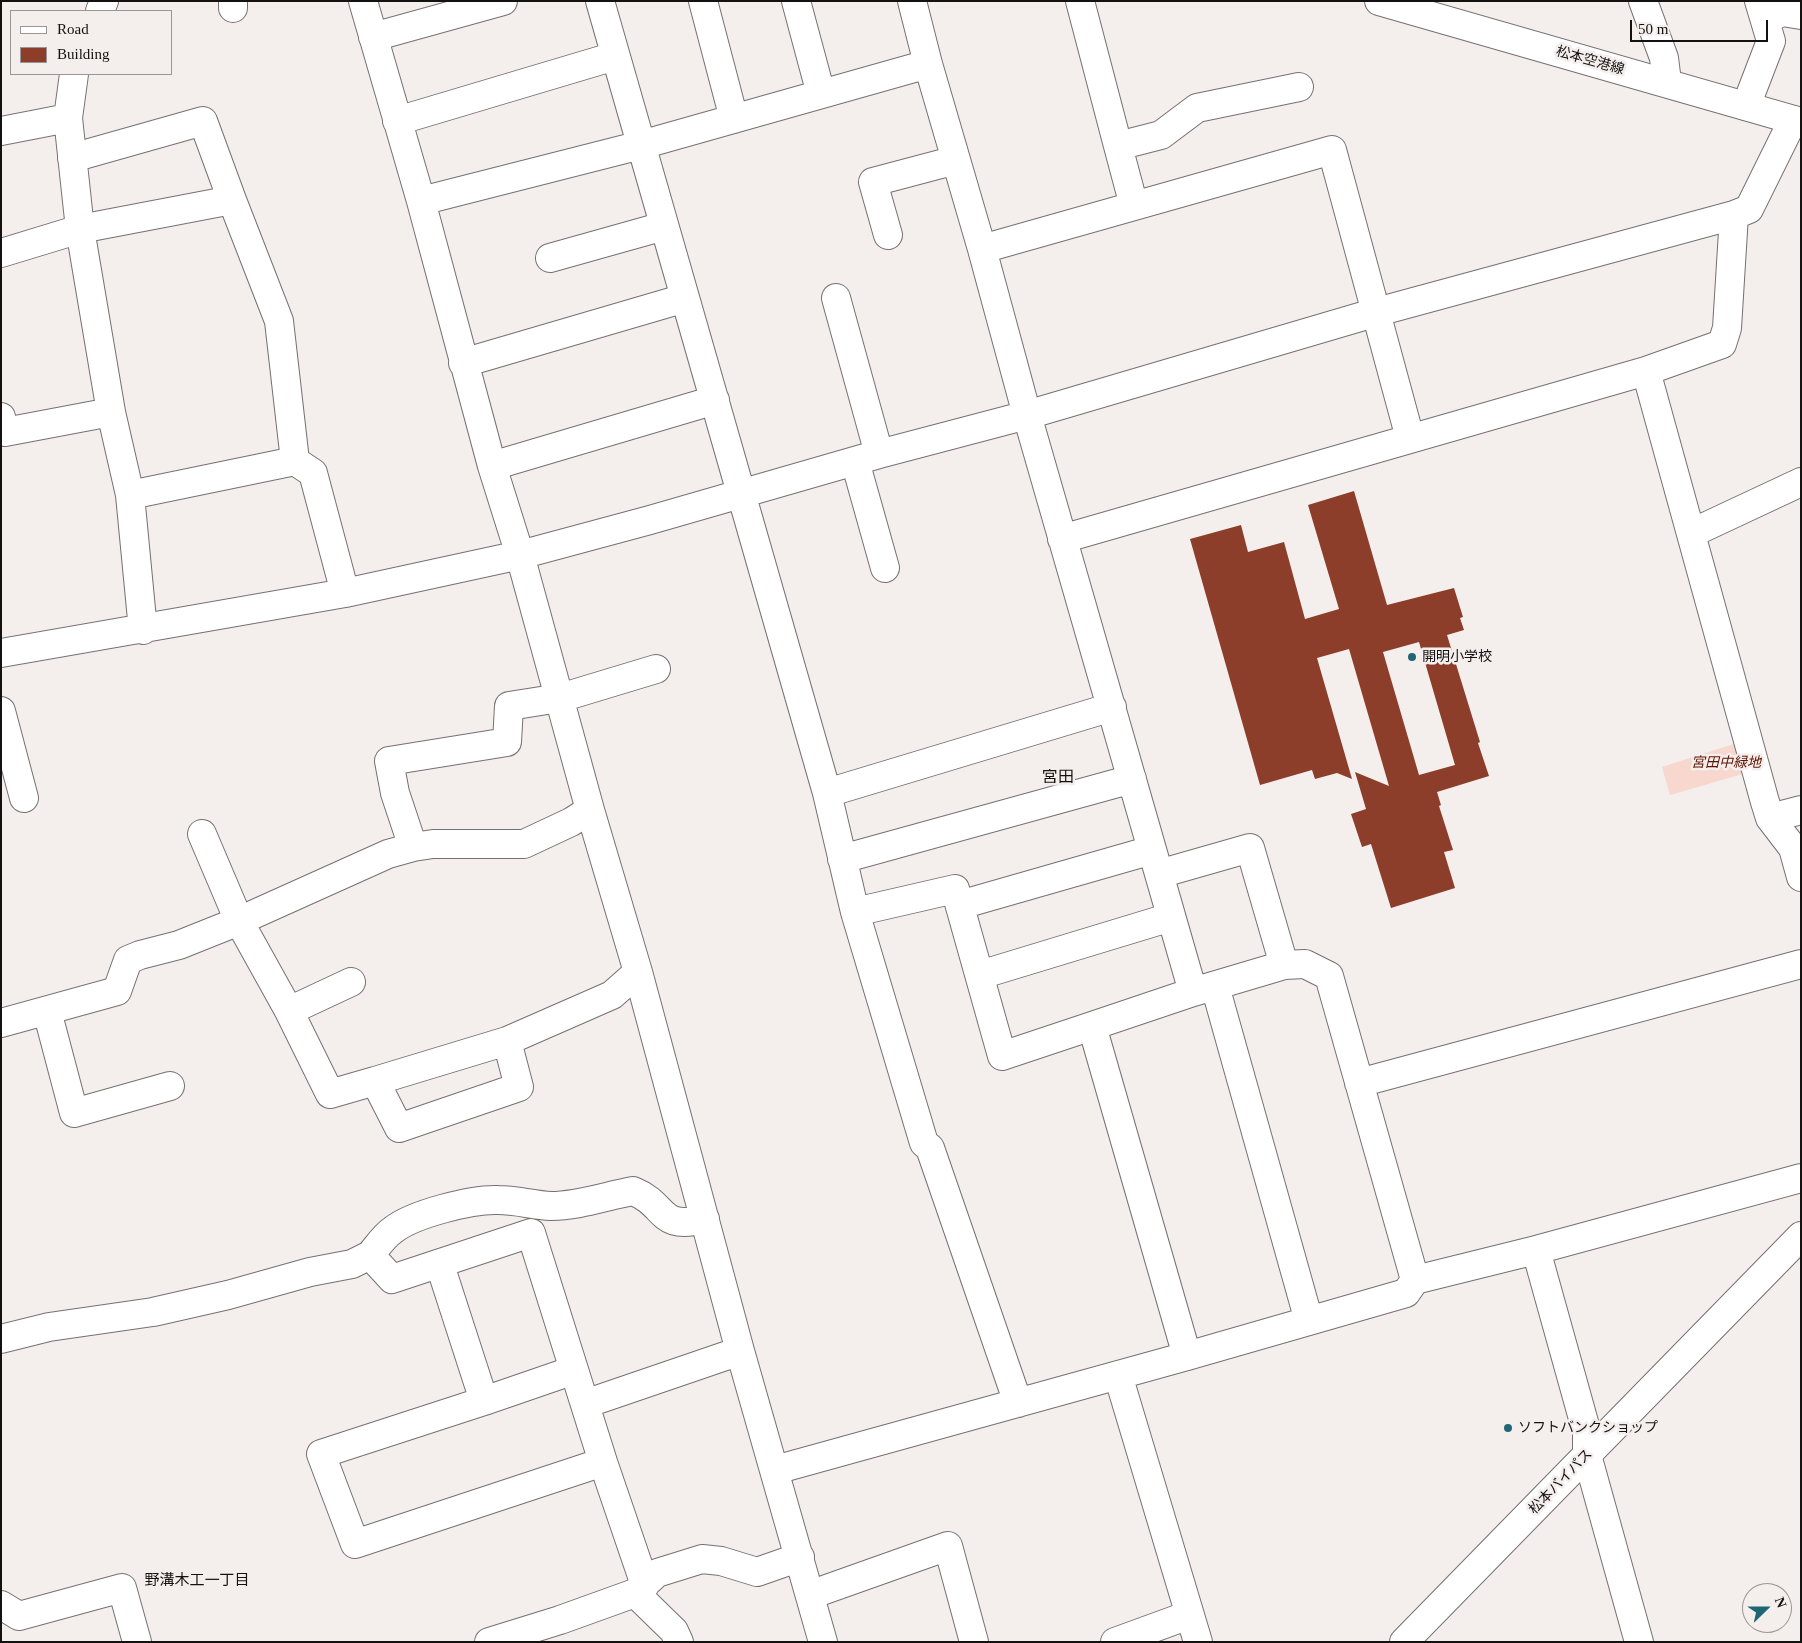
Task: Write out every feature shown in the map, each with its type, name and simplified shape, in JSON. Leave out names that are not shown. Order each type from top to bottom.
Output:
[{"type":"main road","points":[[363,1],[421,201],[492,466],[520,555],[590,810],[638,972],[740,1351],[823,1642]]},
{"type":"main road","points":[[373,37],[503,1]]},
{"type":"main road","points":[[600,1],[827,792],[855,912],[924,1142],[930,1148],[1018,1403]]},
{"type":"main road","points":[[703,1],[734,119]]},
{"type":"main road","points":[[796,1],[821,94]]},
{"type":"main road","points":[[912,1],[928,64],[982,249],[1062,539],[1171,917],[1204,989],[1309,1321]]},
{"type":"main road","points":[[1080,1],[1134,206]]},
{"type":"main road","name":"松本空港線","points":[[1379,1],[1797,121]]},
{"type":"main road","points":[[1643,1],[1664,58],[1666,82]]},
{"type":"main road","points":[[1746,106],[1771,41],[1762,10],[1801,15]]},
{"type":"main road","points":[[397,120],[616,56]]},
{"type":"main road","points":[[421,201],[641,146],[928,64]]},
{"type":"main road","points":[[74,75],[68,118],[80,229],[111,412],[130,494],[143,630]]},
{"type":"main road","points":[[1118,146],[1161,135],[1197,108],[1299,86]]},
{"type":"main road","points":[[1,131],[68,118]]},
{"type":"main road","points":[[72,158],[203,121],[279,321],[295,461]]},
{"type":"main road","points":[[1,653],[143,630],[344,593],[520,555],[867,457],[1027,415],[1377,312],[1734,215],[1749,209],[1797,121]]},
{"type":"main road","points":[[982,249],[1332,150],[1410,438]]},
{"type":"main road","points":[[888,235],[874,182],[956,160]]},
{"type":"main road","points":[[1,253],[80,229],[232,200]]},
{"type":"main road","points":[[1062,539],[1646,371],[1722,344],[1727,328],[1734,215]]},
{"type":"main road","points":[[550,258],[664,226]]},
{"type":"main road","points":[[463,363],[685,298]]},
{"type":"main road","points":[[836,298],[867,457],[885,568]]},
{"type":"main road","points":[[1646,371],[1770,818],[1792,848],[1801,877]]},
{"type":"main road","points":[[492,466],[715,400]]},
{"type":"main road","points":[[1,418],[5,432],[111,412]]},
{"type":"main road","points":[[130,494],[295,461],[313,473],[344,593]]},
{"type":"main road","points":[[1692,533],[1801,482]]},
{"type":"main road","points":[[414,847],[395,793],[389,761],[506,742],[509,706],[560,698],[656,669]]},
{"type":"main road","points":[[827,792],[1112,707]]},
{"type":"main road","points":[[1,712],[24,798]]},
{"type":"main road","points":[[842,859],[1132,780]]},
{"type":"main road","points":[[1,1023],[117,991],[128,960],[179,945],[239,921],[388,854],[433,844],[524,844],[571,822],[590,810]]},
{"type":"main road","points":[[1770,818],[1801,810]]},
{"type":"main road","points":[[202,834],[239,921],[289,1011],[330,1094],[507,1041],[612,995],[638,972]]},
{"type":"main road","points":[[960,905],[1156,862],[1250,848],[1284,965]]},
{"type":"main road","points":[[855,912],[955,889],[1002,1056],[1204,989],[1284,965],[1305,964],[1329,976],[1415,1280]]},
{"type":"main road","points":[[980,975],[1171,917]]},
{"type":"main road","points":[[1359,1084],[1801,964]]},
{"type":"main road","points":[[289,1011],[351,982]]},
{"type":"main road","points":[[46,1011],[74,1113],[170,1086]]},
{"type":"main road","points":[[1092,1026],[1187,1356]]},
{"type":"main road","points":[[375,1081],[399,1128],[519,1087],[507,1041]]},
{"type":"main road","points":[[775,1470],[1187,1356],[1406,1293],[1415,1280],[1536,1250],[1801,1178]]},
{"type":"main road","points":[[1,1339],[49,1327],[153,1312],[228,1295],[310,1272],[352,1264],[370,1255],[392,1230],[411,1219],[482,1200],[558,1205],[572,1204],[633,1191],[643,1195],[666,1218],[678,1223],[705,1219]]},
{"type":"main road","points":[[370,1255],[392,1279],[440,1265],[531,1233],[603,1462],[640,1589],[674,1632],[679,1642]]},
{"type":"main road","name":"松本バイパス","points":[[1404,1642],[1801,1236]]},
{"type":"main road","points":[[1536,1250],[1586,1433],[1587,1455],[1639,1642]]},
{"type":"main road","points":[[440,1265],[484,1401]]},
{"type":"main road","points":[[585,1404],[740,1351]]},
{"type":"main road","points":[[574,1370],[321,1454],[355,1544],[603,1462]]},
{"type":"main road","points":[[1118,1375],[1198,1642]]},
{"type":"main road","points":[[810,1595],[948,1546],[974,1642]]},
{"type":"main road","points":[[489,1642],[560,1620],[640,1589],[657,1573],[702,1559],[721,1560],[757,1572],[800,1556]]},
{"type":"main road","points":[[1,1605],[19,1616],[122,1588],[137,1642]]},
{"type":"main road","points":[[1115,1642],[1189,1615]]},
{"type":"green space","name":"宮田中緑地","points":[[1737,743],[1746,773],[1670,795],[1662,767]]},
{"type":"building","points":[[1354,491],[1387,605],[1454,588],[1463,617],[1460,618],[1464,630],[1447,635],[1489,776],[1437,792],[1441,805],[1439,806],[1453,850],[1444,852],[1455,888],[1391,908],[1371,844],[1362,847],[1351,814],[1366,809],[1355,772],[1389,786],[1349,649],[1317,658],[1352,779],[1337,773],[1315,779],[1312,770],[1260,785],[1190,539],[1241,525],[1248,552],[1284,542],[1305,619],[1339,609],[1308,505]],"holes":[[[1419,642],[1455,765],[1419,775],[1383,652]]]},
{"type":"place","name":"開明小学校","points":[[1412,657]]},
{"type":"place","name":"ソフトバンクショップ","points":[[1508,1428]]},
{"type":"district","name":"宮田","points":[[1058,778]]},
{"type":"district","name":"野溝木工一丁目","points":[[197,1581]]}]
